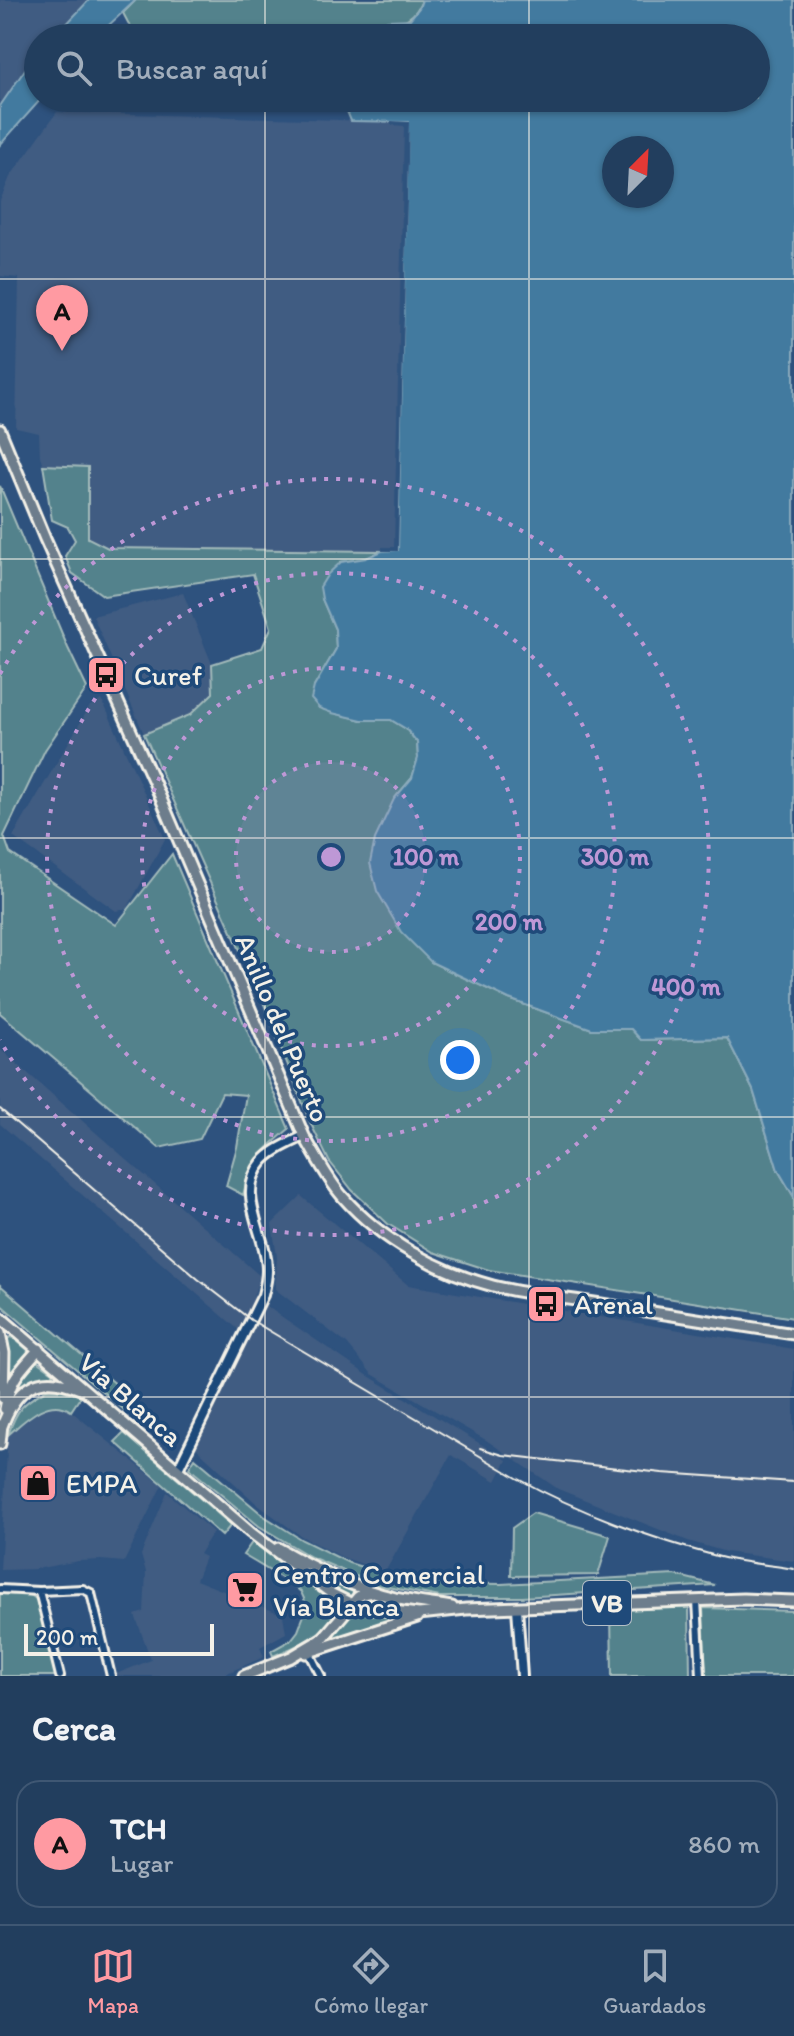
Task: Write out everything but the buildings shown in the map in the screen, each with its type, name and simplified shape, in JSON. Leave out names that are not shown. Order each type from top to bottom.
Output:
[{"type":"main road","name":"Anillo del Puerto","points":[[0,430],[304,1136],[341,1194],[357,1212],[396,1242],[457,1274],[546,1296],[794,1334]]},
{"type":"main road","points":[[178,1469],[263,1295],[267,1270],[250,1192],[252,1178],[261,1162],[304,1136]]},
{"type":"main road","name":"Vía Blanca","points":[[0,1317],[269,1547],[332,1594],[352,1604],[401,1613],[432,1613],[697,1600],[794,1601]]},
{"type":"main road","points":[[0,1333],[4,1353],[0,1444]]},
{"type":"main road","points":[[1,1429],[12,1383],[39,1349]]},
{"type":"main road","points":[[1,1429],[13,1402],[30,1387],[43,1382],[58,1382],[90,1394]]},
{"type":"main road","name":"Vía Blanca","points":[[233,1516],[258,1535],[345,1582],[380,1594],[466,1609]]},
{"type":"main road","points":[[332,1594],[339,1605],[338,1621]]},
{"type":"main road","points":[[291,1657],[323,1638],[362,1594],[380,1594]]},
{"type":"main road","points":[[517,1608],[522,1676]]},
{"type":"main road","points":[[244,1676],[291,1657],[432,1613]]},
{"type":"street","points":[[0,1589],[83,1589],[91,1593],[111,1676]]},
{"type":"street","points":[[39,1591],[60,1676]]},
{"type":"street","points":[[697,1600],[701,1676]]},
{"type":"street","points":[[309,1652],[321,1676]]},
{"type":"shaded area","points":[[0,0],[89,0],[67,24],[24,24],[24,71],[0,106]]},
{"type":"shaded area","points":[[89,0],[136,0],[110,24],[67,24]]},
{"type":"shaded area","points":[[422,0],[794,0],[794,1197],[778,1170],[753,1090],[727,1038],[641,1040],[631,1029],[592,1029],[509,999],[431,962],[401,932],[377,891],[370,863],[375,839],[394,799],[412,778],[418,758],[417,742],[406,729],[391,720],[362,720],[332,713],[319,708],[311,699],[314,687],[336,649],[335,629],[320,587],[341,562],[398,550],[408,122],[351,121],[347,112],[770,112],[770,24],[384,24],[387,20],[410,19]]},
{"type":"shaded area","points":[[24,71],[24,112],[29,112],[0,145],[0,106]]},
{"type":"shaded area","points":[[57,112],[409,122],[398,551],[108,548],[88,538],[88,467],[43,465],[39,433],[16,428],[19,278],[0,276],[0,201],[10,177]]},
{"type":"shaded area","points":[[183,593],[212,664],[213,693],[190,715],[144,734],[93,616]]},
{"type":"shaded area","points":[[102,700],[165,839],[127,909],[116,911],[13,837],[90,706]]},
{"type":"shaded area","points":[[0,1049],[260,1276],[253,1297],[367,1375],[507,1460],[496,1481],[451,1455],[385,1572],[342,1557],[301,1536],[258,1505],[193,1445],[247,1337],[0,1124]]},
{"type":"shaded area","points":[[301,1196],[408,1285],[794,1349],[794,1561],[726,1552],[688,1541],[558,1489],[486,1440],[372,1374],[347,1344],[275,1289],[277,1257],[272,1224]]},
{"type":"shaded area","points":[[45,1407],[66,1407],[162,1485],[124,1562],[78,1561],[36,1569],[0,1570],[8,1435]]},
{"type":"shaded area","points":[[167,1492],[213,1532],[199,1554],[205,1557],[196,1580],[283,1615],[286,1633],[260,1647],[264,1657],[220,1676],[116,1674],[151,1660],[135,1615],[144,1612],[146,1572],[141,1555]]},
{"type":"green space","points":[[136,0],[422,0],[410,17],[394,24],[129,24],[123,13]]},
{"type":"green space","points":[[43,465],[88,467],[88,538],[108,548],[382,551],[367,558],[340,562],[322,599],[335,629],[336,649],[314,687],[319,708],[361,720],[391,720],[406,729],[417,742],[418,759],[412,778],[394,799],[431,962],[509,999],[592,1029],[631,1029],[641,1040],[727,1038],[753,1090],[778,1170],[794,1197],[794,1318],[489,1270],[433,1252],[388,1224],[352,1190],[329,1161],[310,1122],[264,1004],[144,734],[190,715],[213,693],[212,664],[262,648],[271,628],[253,574],[104,596],[72,573],[65,556],[75,540],[68,527],[52,520]]},
{"type":"green space","points":[[0,486],[87,688],[45,750],[4,836],[10,853],[116,925],[172,854],[289,1129],[259,1158],[243,1195],[226,1186],[246,1095],[222,1093],[200,1139],[159,1148],[0,1013]]},
{"type":"green space","points":[[0,1285],[124,1391],[119,1397],[141,1417],[137,1421],[0,1304]]},
{"type":"green space","points":[[10,1337],[30,1354],[14,1372],[9,1373],[7,1340]]},
{"type":"green space","points":[[37,1361],[53,1372],[53,1378],[19,1386],[17,1381]]},
{"type":"green space","points":[[46,1390],[68,1391],[81,1396],[71,1411],[63,1407],[46,1408],[29,1417],[8,1435],[21,1408]]},
{"type":"green space","points":[[124,1433],[231,1525],[222,1536],[115,1442]]},
{"type":"green space","points":[[195,1458],[264,1516],[302,1540],[349,1563],[398,1578],[426,1583],[501,1584],[675,1575],[715,1585],[522,1597],[440,1597],[377,1585],[311,1557],[259,1526],[189,1468]]},
{"type":"green space","points":[[533,1513],[610,1536],[598,1575],[511,1576],[512,1528]]},
{"type":"green space","points":[[253,1541],[331,1597],[336,1609],[319,1633],[273,1656],[271,1651],[291,1640],[298,1631],[305,1601],[293,1585],[243,1555]]},
{"type":"green space","points":[[282,1553],[357,1590],[351,1599]]},
{"type":"green space","points":[[0,1592],[27,1594],[38,1602],[56,1676],[0,1676]]},
{"type":"green space","points":[[372,1596],[440,1608],[395,1608],[358,1602],[361,1598]]},
{"type":"green space","points":[[689,1607],[690,1676],[612,1676],[611,1610]]},
{"type":"green space","points":[[352,1608],[401,1617],[317,1648]]},
{"type":"green space","points":[[703,1608],[794,1611],[794,1676],[706,1676]]},
{"type":"pier","points":[[391,121],[409,122],[398,551],[382,551],[382,547],[394,547],[404,126],[391,125]]},
{"type":"railway","points":[[0,1109],[198,1279],[251,1320],[517,1478],[616,1524],[669,1542],[729,1559],[794,1569]]},
{"type":"railway","points":[[480,1448],[503,1455],[662,1473],[794,1482]]},
{"type":"place","name":"TCH","points":[[62,351]]},
{"type":"place","name":"Curef","points":[[106,675]]},
{"type":"place","name":"Arenal","points":[[546,1304]]},
{"type":"place","name":"EMPA","points":[[38,1483]]},
{"type":"place","name":"Centro Comercial Vía Blanca","points":[[245,1590]]}]
